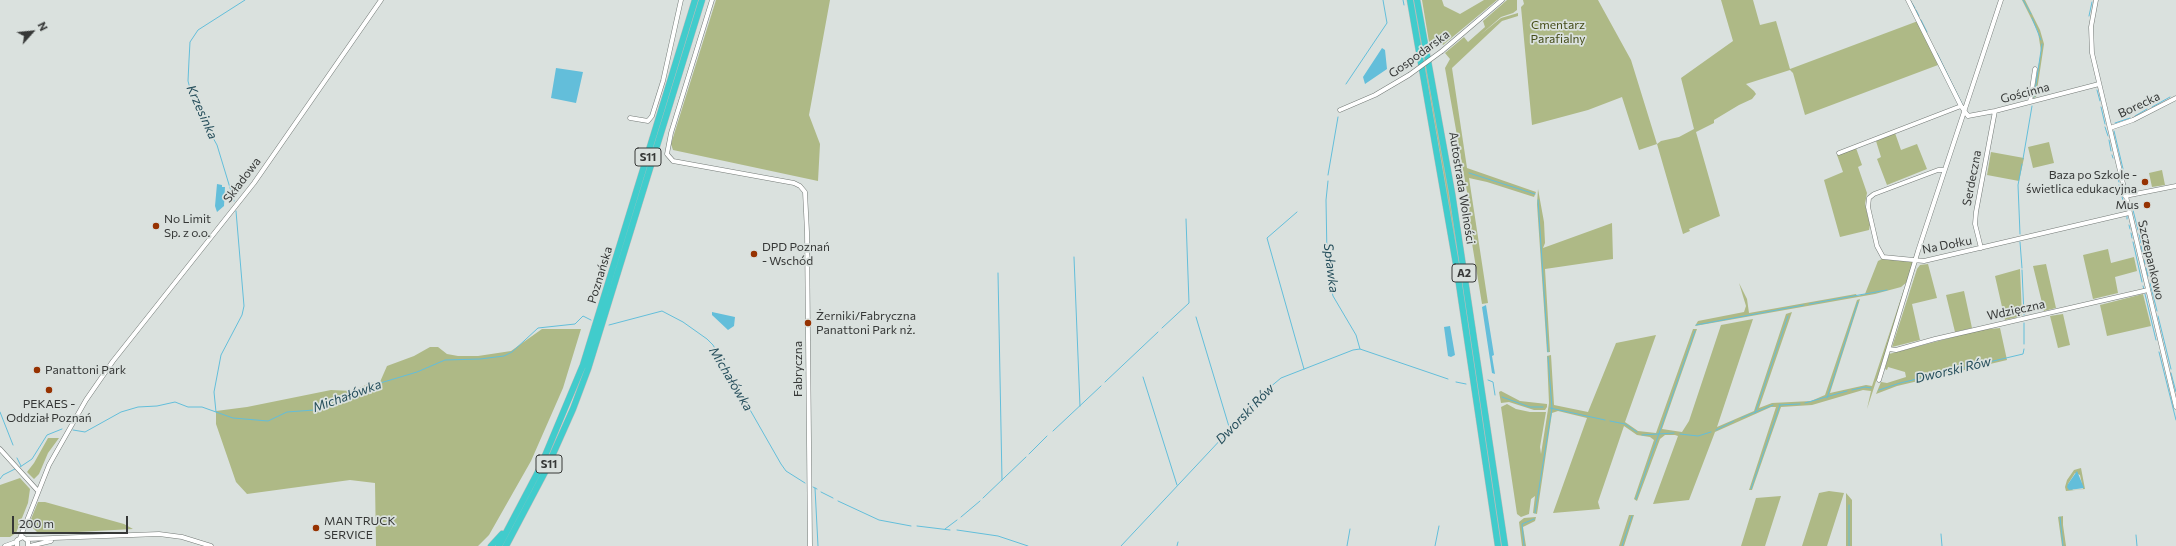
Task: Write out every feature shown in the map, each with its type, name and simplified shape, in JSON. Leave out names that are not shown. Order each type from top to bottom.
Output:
[{"type":"highway","name":"Poznańska","points":[[506,546],[553,440],[583,365],[678,60],[695,0]]},
{"type":"highway","name":"Poznańska","points":[[499,546],[519,515],[558,444],[588,369],[702,0]]},
{"type":"highway","name":"Autostrada Wolności","points":[[1410,0],[1453,249],[1498,546]]},
{"type":"highway","name":"Autostrada Wolności","points":[[1418,0],[1453,201],[1505,546]]},
{"type":"highway","points":[[491,546],[519,515]]},
{"type":"highway","points":[[509,546],[519,515]]},
{"type":"street","name":"Składowa","points":[[20,538],[38,491],[58,446],[86,400],[113,361],[254,183],[381,0]]},
{"type":"street","points":[[630,118],[648,121],[652,116],[663,81],[681,0]]},
{"type":"street","name":"Fabryczna","points":[[712,0],[671,133],[667,154],[673,160],[788,181],[800,186],[805,194],[807,232],[810,546]]},
{"type":"street","name":"Gospodarska","points":[[1340,110],[1375,95],[1409,75],[1442,51],[1502,0]]},
{"type":"street","points":[[1908,0],[1965,114]]},
{"type":"street","points":[[1879,380],[1944,170],[1965,114],[2001,0]]},
{"type":"street","name":"Szczepankowo","points":[[2096,0],[2091,36],[2092,53],[2176,407]]},
{"type":"street","points":[[2030,102],[2035,69]]},
{"type":"street","name":"Gościnna","points":[[1965,114],[1971,117],[2099,84]]},
{"type":"street","name":"Borecka","points":[[2110,128],[2133,120],[2176,98]]},
{"type":"street","points":[[1839,153],[1961,106]]},
{"type":"street","name":"Serdeczna","points":[[1981,248],[1975,224],[1976,212],[1995,111]]},
{"type":"street","name":"Na Dołku","points":[[1944,170],[1938,170],[1874,194],[1868,202],[1877,246],[1884,258],[1929,260],[2129,213]]},
{"type":"street","points":[[2125,196],[2176,186]]},
{"type":"street","name":"Wdzięczna","points":[[1889,349],[1896,350],[1942,337],[2016,322],[2148,290]]},
{"type":"street","points":[[0,449],[38,491]]},
{"type":"street","points":[[25,523],[26,538],[29,546],[61,539]]},
{"type":"street","points":[[5,546],[16,545],[20,538],[61,539],[159,534],[182,537],[210,546]]},
{"type":"green space","points":[[716,0],[830,0],[809,115],[820,144],[818,181],[673,150],[671,144]]},
{"type":"green space","points":[[1413,0],[1415,0],[1447,180],[1483,419],[1481,419],[1444,177]]},
{"type":"green space","points":[[1422,0],[1442,0],[1444,6],[1460,14],[1484,0],[1497,0],[1443,45],[1439,40],[1429,42]]},
{"type":"green space","points":[[1507,0],[1517,0],[1517,10],[1501,17],[1480,35],[1501,18],[1518,13],[1518,16],[1502,21],[1452,68],[1467,168],[1536,192],[1534,197],[1487,182],[1469,178],[1488,303],[1482,304],[1470,231],[1469,203],[1445,68],[1450,59],[1445,53],[1464,37],[1468,42],[1485,27],[1483,21]]},
{"type":"green space","name":"Cmentarz Parafialny","points":[[1523,0],[1598,0],[1631,60],[1657,144],[1639,150],[1622,97],[1588,110],[1532,125],[1521,7],[1524,4]]},
{"type":"green space","points":[[1721,0],[1753,0],[1760,25],[1776,21],[1790,69],[1918,21],[1938,65],[1805,115],[1793,73],[1790,70],[1746,84],[1756,94],[1752,99],[1739,105],[1714,120],[1714,123],[1696,132],[1720,216],[1689,229],[1690,231],[1683,234],[1657,144],[1661,141],[1679,137],[1694,129],[1681,78],[1733,41]]},
{"type":"green space","points":[[2022,0],[2025,0],[2040,30],[2044,44],[2036,97],[2033,98],[2041,51],[2038,32]]},
{"type":"green space","points":[[1895,133],[1901,150],[1917,144],[1927,169],[1887,185],[1877,159],[1881,157],[1876,141]]},
{"type":"green space","points":[[2049,142],[2054,163],[2033,168],[2028,147]]},
{"type":"green space","points":[[1856,148],[1862,165],[1858,167],[1867,193],[1865,204],[1870,225],[1869,230],[1840,237],[1824,180],[1843,172],[1837,155]]},
{"type":"green space","points":[[1991,152],[2024,158],[2019,181],[1987,175]]},
{"type":"green space","points":[[2162,170],[2165,185],[2152,187],[2149,173]]},
{"type":"green space","points":[[1538,189],[1544,222],[1545,243],[1543,248],[1612,223],[1613,259],[1545,269],[1550,352],[1547,352],[1537,204]]},
{"type":"green space","points":[[2108,249],[2111,263],[2134,257],[2137,271],[2115,277],[2118,293],[2093,299],[2083,255]]},
{"type":"green space","points":[[1882,259],[1913,262],[1907,282],[1901,287],[1875,294],[1695,326],[1698,321],[1744,312],[1746,306],[1739,283],[1747,299],[1749,313],[1856,294],[1857,296],[1865,294],[1878,261]]},
{"type":"green space","points":[[1928,264],[1937,298],[1912,304],[1920,340],[1892,347],[1917,269],[1920,265]]},
{"type":"green space","points":[[2046,264],[2056,308],[2044,311],[2033,266]]},
{"type":"green space","points":[[2020,269],[2022,316],[2005,320],[1995,276]]},
{"type":"green space","points":[[1904,289],[1906,289],[1867,409],[1871,391],[1863,390],[1812,405],[1781,407],[1752,490],[1749,490],[1776,407],[1771,407],[1715,432],[1689,500],[1653,504],[1678,436],[1675,435],[1665,435],[1660,439],[1637,501],[1634,499],[1654,440],[1650,437],[1637,435],[1624,426],[1598,502],[1600,509],[1553,513],[1587,418],[1558,411],[1552,413],[1537,514],[1533,513],[1535,496],[1531,499],[1529,514],[1521,517],[1517,514],[1501,407],[1507,404],[1516,409],[1530,412],[1546,412],[1540,447],[1541,454],[1549,403],[1547,356],[1551,355],[1554,405],[1588,412],[1616,343],[1656,335],[1625,422],[1638,431],[1656,433],[1693,329],[1697,329],[1662,429],[1682,432],[1689,421],[1721,325],[1753,319],[1717,427],[1754,411],[1786,314],[1792,312],[1759,408],[1772,403],[1811,401],[1825,395],[1857,300],[1860,299],[1830,393],[1866,385],[1872,386]]},
{"type":"green space","points":[[1964,291],[1972,328],[1955,332],[1946,295]]},
{"type":"green space","points":[[2143,294],[2151,326],[2107,336],[2100,305]]},
{"type":"green space","points":[[2063,314],[2070,345],[2058,348],[2050,316]]},
{"type":"green space","points":[[2000,328],[2007,360],[1897,386],[1876,394],[1881,382],[1887,383],[1906,377],[1905,372],[1888,367],[1887,370],[1885,369],[1889,354],[1980,330]]},
{"type":"green space","points":[[542,329],[581,329],[563,388],[531,461],[489,535],[478,546],[376,546],[375,483],[350,480],[247,494],[236,482],[216,424],[216,411],[247,407],[331,390],[353,391],[370,383],[380,382],[387,366],[414,356],[430,347],[438,347],[447,354],[458,356],[478,356],[511,351]]},
{"type":"green space","points":[[1501,391],[1520,401],[1547,404],[1547,407],[1545,410],[1534,410],[1509,402],[1501,403],[1499,392]]},
{"type":"green space","points":[[48,438],[59,438],[48,453],[39,474],[34,479],[27,472],[34,463]]},
{"type":"green space","points":[[2081,468],[2085,489],[2066,491],[2065,487],[2067,480],[2074,470]],"holes":[[[2075,473],[2080,475],[2083,489],[2073,490],[2068,484]]]},
{"type":"green space","points":[[20,478],[30,489],[28,503],[16,533],[10,537],[0,537],[0,485]]},
{"type":"green space","points":[[1829,491],[1844,493],[1827,546],[1802,546],[1819,493]]},
{"type":"green space","points":[[1846,493],[1852,500],[1852,546],[1846,546]]},
{"type":"green space","points":[[1781,496],[1765,546],[1741,546],[1756,498]]},
{"type":"green space","points":[[38,502],[45,502],[124,524],[133,529],[39,534],[29,524]]},
{"type":"green space","points":[[1629,515],[1634,515],[1624,546],[1619,546]]},
{"type":"green space","points":[[2063,516],[2066,546],[2062,546],[2058,517]]},
{"type":"green space","points":[[1536,517],[1535,521],[1523,527],[1526,546],[1522,546],[1519,522],[1524,518]]},
{"type":"water","points":[[1382,48],[1385,50],[1387,69],[1365,84],[1363,77]]},
{"type":"water","points":[[556,68],[583,72],[576,103],[551,98]]},
{"type":"water","points":[[217,184],[225,187],[224,206],[217,212],[215,206]]},
{"type":"water","points":[[1486,305],[1494,355],[1492,356],[1495,374],[1492,373],[1482,307]]},
{"type":"water","points":[[712,312],[735,317],[734,326],[728,330],[712,315]]},
{"type":"water","points":[[1450,326],[1455,355],[1451,357],[1448,356],[1444,327]]},
{"type":"water","points":[[2077,471],[2084,488],[2069,490],[2067,487],[2068,484]]},
{"type":"waterway","name":"Krzesinka","points":[[234,201],[217,145],[203,120],[191,92],[188,81],[189,60],[190,42],[198,30],[245,0]]},
{"type":"waterway","name":"Spławka","points":[[1346,84],[1387,23],[1383,0]]},
{"type":"waterway","points":[[1403,0],[1404,5]]},
{"type":"waterway","points":[[1910,0],[1915,8]]},
{"type":"waterway","name":"Dworski Rów","points":[[2023,0],[2031,14]]},
{"type":"waterway","points":[[2089,16],[2092,2]]},
{"type":"waterway","points":[[1916,10],[1919,16]]},
{"type":"waterway","name":"Dworski Rów","points":[[2032,18],[2041,40]]},
{"type":"waterway","points":[[1921,20],[1927,32]]},
{"type":"waterway","name":"Dworski Rów","points":[[2034,97],[2042,44]]},
{"type":"waterway","points":[[1937,53],[1963,106]]},
{"type":"waterway","points":[[2097,90],[2100,101]]},
{"type":"waterway","points":[[2152,107],[2170,97]]},
{"type":"waterway","name":"Dworski Rów","points":[[2023,159],[2032,106]]},
{"type":"waterway","points":[[2101,107],[2105,124]]},
{"type":"waterway","points":[[2135,116],[2147,109]]},
{"type":"waterway","name":"Spławka","points":[[1328,175],[1338,117]]},
{"type":"waterway","points":[[2115,123],[2130,118]]},
{"type":"waterway","points":[[2105,127],[2108,136]]},
{"type":"waterway","points":[[2114,131],[2124,173]]},
{"type":"waterway","points":[[2109,140],[2111,151]]},
{"type":"waterway","name":"Dworski Rów","points":[[2020,234],[2018,185],[2022,164]]},
{"type":"waterway","points":[[1469,173],[1535,194]]},
{"type":"waterway","points":[[2117,175],[2119,182]]},
{"type":"waterway","name":"Spławka","points":[[1328,181],[1326,200],[1327,256],[1330,283],[1333,296],[1356,335],[1360,349]]},
{"type":"waterway","points":[[2119,185],[2121,191]]},
{"type":"waterway","points":[[2121,194],[2123,200]]},
{"type":"waterway","points":[[1538,200],[1548,352]]},
{"type":"waterway","points":[[2124,204],[2125,209]]},
{"type":"waterway","points":[[2132,206],[2138,230]]},
{"type":"waterway","name":"Krzesinka","points":[[216,412],[214,392],[221,355],[242,315],[244,306],[236,211]]},
{"type":"waterway","points":[[1297,212],[1267,238],[1304,369]]},
{"type":"waterway","points":[[1162,328],[1189,303],[1186,219]]},
{"type":"waterway","points":[[2129,225],[2130,229]]},
{"type":"waterway","points":[[2131,233],[2132,238]]},
{"type":"waterway","points":[[2139,234],[2141,243]]},
{"type":"waterway","name":"Dworski Rów","points":[[2020,242],[2022,268]]},
{"type":"waterway","points":[[2133,242],[2142,282]]},
{"type":"waterway","points":[[2141,246],[2143,254]]},
{"type":"waterway","points":[[1074,257],[1080,406]]},
{"type":"waterway","points":[[2144,260],[2145,264]]},
{"type":"waterway","points":[[2146,268],[2148,276]]},
{"type":"waterway","name":"Dworski Rów","points":[[2022,270],[2024,315]]},
{"type":"waterway","points":[[998,273],[1002,480]]},
{"type":"waterway","points":[[2150,283],[2157,311]]},
{"type":"waterway","points":[[1809,304],[1887,290]]},
{"type":"waterway","points":[[2145,294],[2156,340]]},
{"type":"waterway","points":[[1827,398],[1858,302]]},
{"type":"waterway","points":[[1696,325],[1804,305]]},
{"type":"waterway","name":"Michałówka","points":[[609,325],[662,311],[683,322],[707,339],[713,345],[781,464],[786,471],[805,483]]},
{"type":"waterway","name":"Michałówka","points":[[73,430],[85,432],[121,412],[138,407],[157,406],[175,402],[188,407],[202,407],[233,418],[268,421],[287,412],[314,410],[334,401],[346,398],[367,387],[417,372],[445,360],[480,359],[504,356],[512,352],[538,328],[575,324],[583,316],[591,320]]},
{"type":"waterway","points":[[1755,413],[1788,316]]},
{"type":"waterway","points":[[2158,316],[2171,369]]},
{"type":"waterway","points":[[1196,317],[1230,430]]},
{"type":"waterway","name":"Dworski Rów","points":[[2024,323],[2024,344]]},
{"type":"waterway","points":[[1636,499],[1695,331]]},
{"type":"waterway","points":[[1105,382],[1158,332]]},
{"type":"waterway","name":"Dworski Rów","points":[[1121,546],[1269,388],[1281,378],[1353,350],[1360,349],[1448,379]]},
{"type":"waterway","name":"Dworski Rów","points":[[1879,390],[1900,383],[2023,354],[2024,349]]},
{"type":"waterway","points":[[2159,352],[2176,420]]},
{"type":"waterway","points":[[1535,513],[1552,408],[1548,357]]},
{"type":"waterway","points":[[2171,373],[2176,392]]},
{"type":"waterway","points":[[1143,377],[1177,485]]},
{"type":"waterway","name":"Dworski Rów","points":[[1488,380],[1493,382],[1495,395]]},
{"type":"waterway","name":"Dworski Rów","points":[[1456,382],[1466,384]]},
{"type":"waterway","points":[[1053,431],[1101,386]]},
{"type":"waterway","name":"Dworski Rów","points":[[1852,390],[1865,387],[1871,388]]},
{"type":"waterway","name":"Dworski Rów","points":[[1805,403],[1847,391]]},
{"type":"waterway","name":"Dworski Rów","points":[[1502,397],[1530,407],[1543,407]]},
{"type":"waterway","name":"Dworski Rów","points":[[1779,405],[1800,404]]},
{"type":"waterway","name":"Dworski Rów","points":[[1741,418],[1773,405]]},
{"type":"waterway","points":[[1751,489],[1780,405]]},
{"type":"waterway","name":"Dworski Rów","points":[[1550,408],[1605,420]]},
{"type":"waterway","points":[[0,412],[13,445]]},
{"type":"waterway","name":"Dworski Rów","points":[[1610,421],[1625,424],[1637,432]]},
{"type":"waterway","name":"Dworski Rów","points":[[1716,430],[1734,421]]},
{"type":"waterway","name":"Michałówka","points":[[20,467],[32,459],[47,435],[62,429]]},
{"type":"waterway","name":"Dworski Rów","points":[[1680,434],[1698,436],[1711,432]]},
{"type":"waterway","name":"Dworski Rów","points":[[1642,435],[1674,433]]},
{"type":"waterway","points":[[1029,454],[1047,436]]},
{"type":"waterway","points":[[983,498],[1026,457]]},
{"type":"waterway","points":[[17,458],[21,466]]},
{"type":"waterway","name":"Michałówka","points":[[0,479],[3,475],[15,469]]},
{"type":"waterway","name":"Michałówka","points":[[813,487],[817,489]]},
{"type":"waterway","points":[[815,488],[818,546]]},
{"type":"waterway","name":"Michałówka","points":[[821,492],[833,498]]},
{"type":"waterway","name":"Michałówka","points":[[838,501],[879,520],[911,526]]},
{"type":"waterway","points":[[961,517],[980,501]]},
{"type":"waterway","points":[[1849,505],[1849,546]]},
{"type":"waterway","points":[[1622,546],[1632,516]]},
{"type":"waterway","points":[[2060,517],[2063,546]]},
{"type":"waterway","points":[[1524,546],[1522,524],[1534,519]]},
{"type":"waterway","points":[[945,529],[957,520]]},
{"type":"waterway","name":"Michałówka","points":[[917,526],[950,530]]},
{"type":"waterway","points":[[1435,546],[1439,526]]},
{"type":"waterway","points":[[1347,546],[1350,529]]},
{"type":"waterway","name":"Michałówka","points":[[957,530],[998,536],[1028,546]]},
{"type":"waterway","points":[[1941,534],[1942,546]]},
{"type":"waterway","points":[[2136,535],[2137,546]]},
{"type":"waterway","points":[[1177,546],[1178,542]]},
{"type":"place","name":"Baza po Szkole - świetlica edukacyjna","points":[[2145,182]]},
{"type":"place","name":"Mus","points":[[2147,205]]},
{"type":"place","name":"No Limit Sp. z o.o.","points":[[156,226]]},
{"type":"place","name":"DPD Poznań - Wschód","points":[[754,254]]},
{"type":"place","name":"Żerniki/Fabryczna Panattoni Park nż.","points":[[808,323]]},
{"type":"place","name":"Panattoni Park","points":[[37,370]]},
{"type":"place","name":"PEKAES - Oddział Poznań","points":[[49,390]]},
{"type":"place","name":"MAN TRUCK SERVICE","points":[[316,528]]}]
